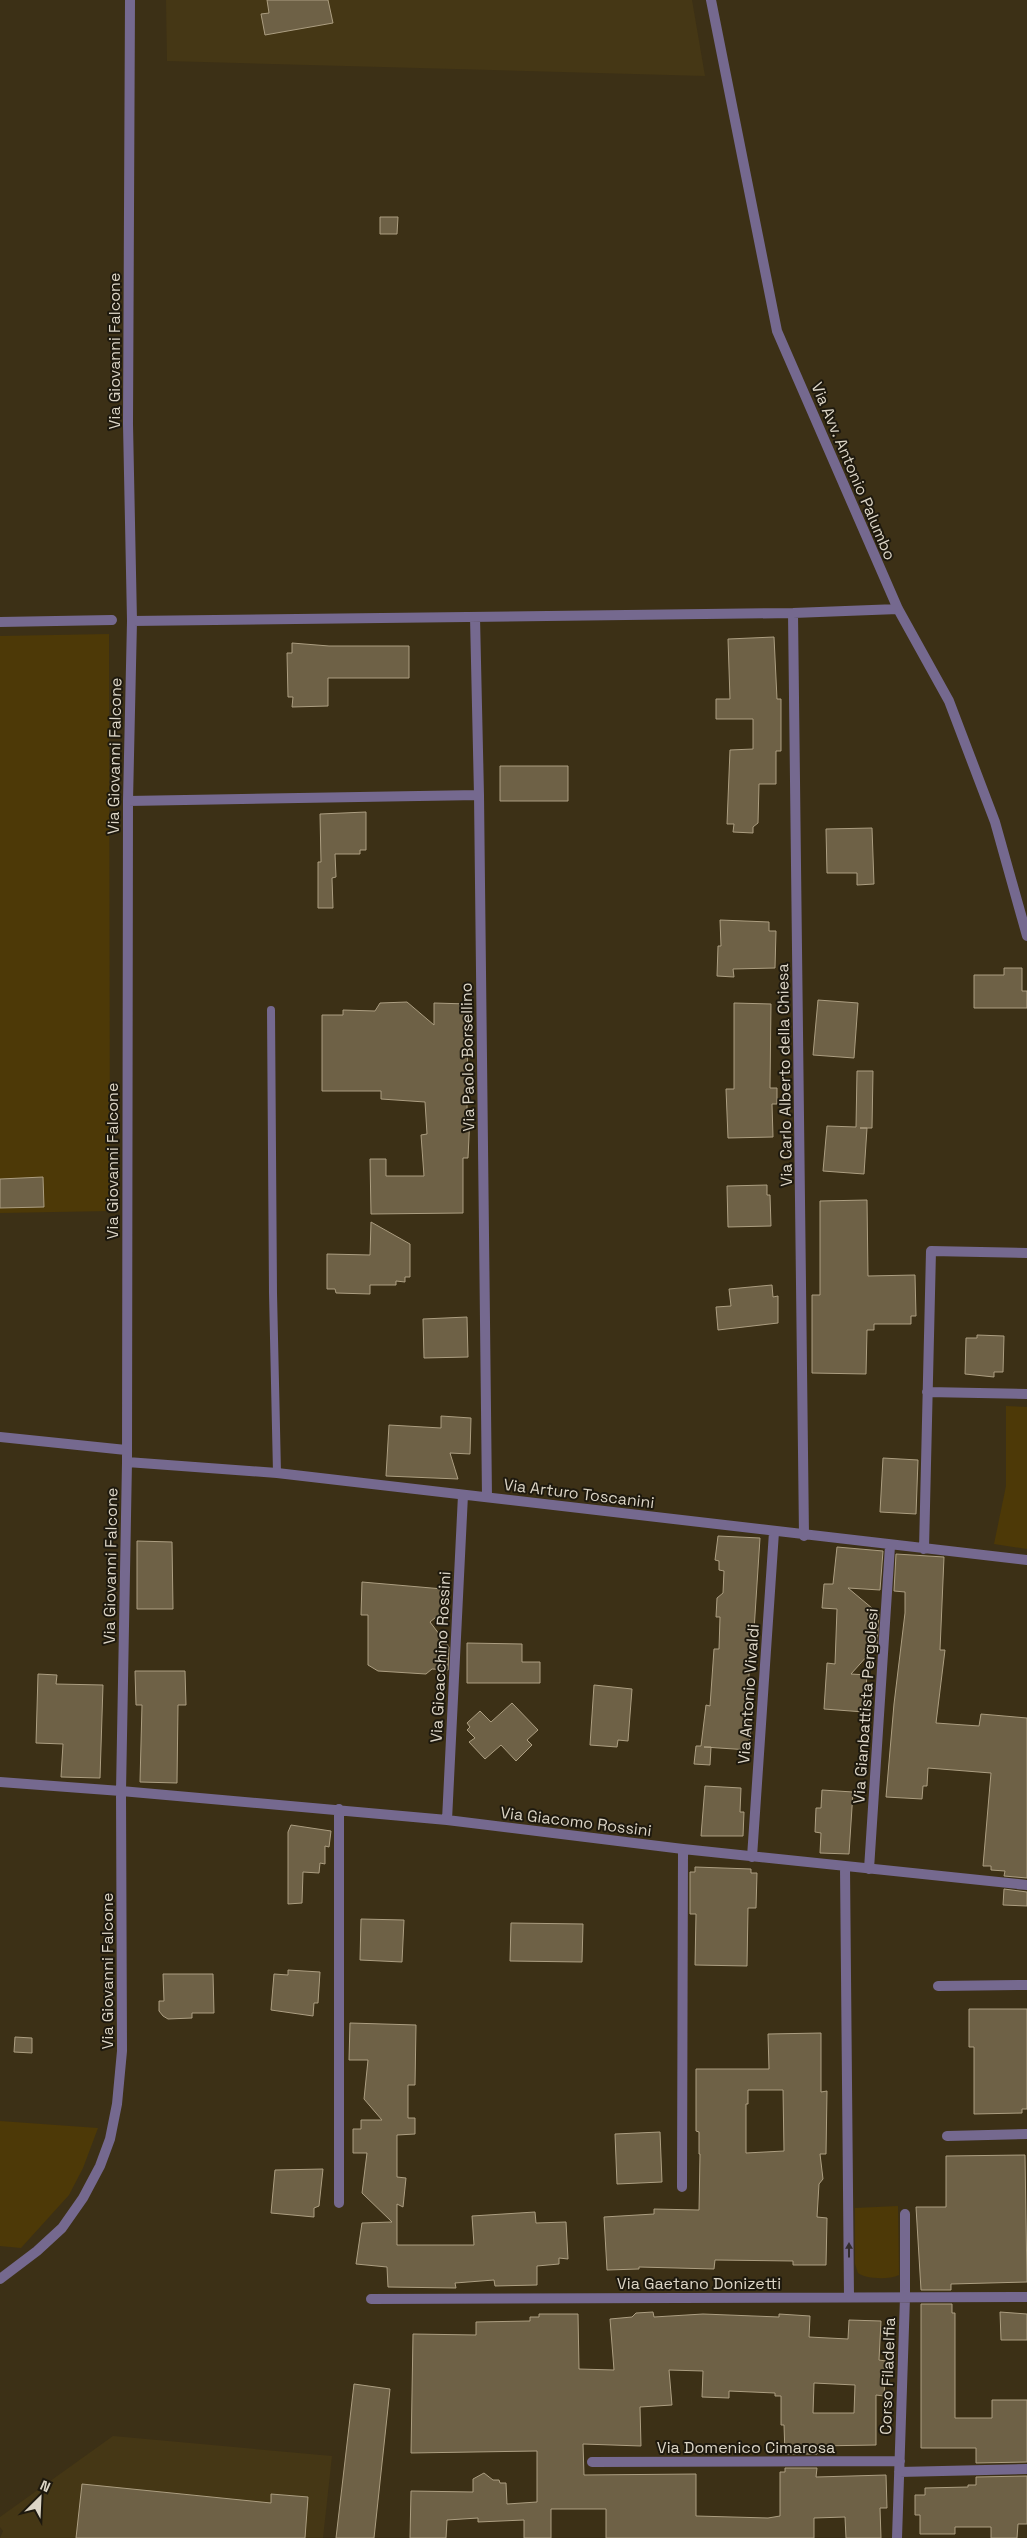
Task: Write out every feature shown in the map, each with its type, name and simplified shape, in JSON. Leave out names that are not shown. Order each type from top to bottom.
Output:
[{"type":"street","name":"Via Giovanni Falcone","points":[[0,2279],[62,2228],[83,2198],[100,2166],[110,2139],[117,2104],[122,2051],[122,1790],[127,1462],[128,801],[132,621],[128,424],[130,0]]},
{"type":"street","name":"Via Avv. Antonio Palumbo","points":[[711,0],[777,331],[898,609],[949,701],[995,822],[1027,936]]},
{"type":"street","points":[[132,621],[793,613],[898,609]]},
{"type":"street","name":"Via Carlo Alberto della Chiesa","points":[[793,613],[804,1536]]},
{"type":"street","name":"Via Paolo Borsellino","points":[[475,617],[479,795],[487,1497]]},
{"type":"street","points":[[0,622],[112,620]]},
{"type":"street","points":[[128,801],[479,795]]},
{"type":"street","points":[[924,1549],[930,1251],[1027,1253]]},
{"type":"street","points":[[928,1392],[1027,1394]]},
{"type":"street","points":[[0,1437],[126,1450]]},
{"type":"street","name":"Via Arturo Toscanini","points":[[127,1462],[278,1473],[890,1546],[1027,1560]]},
{"type":"street","name":"Via Gioacchino Rossini","points":[[447,1820],[463,1495]]},
{"type":"street","name":"Via Antonio Vivaldi","points":[[752,1857],[774,1532]]},
{"type":"street","name":"Via Gianbattista Pergolesi","points":[[870,1869],[890,1546]]},
{"type":"street","name":"Via Giacomo Rossini","points":[[0,1782],[122,1790],[339,1809],[447,1820],[752,1857],[1027,1884]]},
{"type":"street","points":[[339,1809],[339,2203]]},
{"type":"street","points":[[682,2187],[683,1849]]},
{"type":"street","points":[[845,1867],[849,2297]]},
{"type":"street","points":[[938,1986],[1027,1985]]},
{"type":"street","points":[[947,2136],[1027,2134]]},
{"type":"street","name":"Corso Filadelfia","points":[[897,2538],[905,2297],[905,2214]]},
{"type":"street","name":"Via Gaetano Donizetti","points":[[371,2299],[1027,2297]]},
{"type":"street","name":"Via Domenico Cimarosa","points":[[592,2462],[1027,2469]]},
{"type":"lane","points":[[271,1010],[273,1293],[278,1473]]},
{"type":"shaded area","points":[[166,0],[692,0],[705,76],[167,61]]},
{"type":"shaded area","points":[[109,634],[110,1211],[0,1213],[0,636]]},
{"type":"shaded area","points":[[1006,1406],[1027,1407],[1027,1549],[994,1544],[1006,1486]]},
{"type":"shaded area","points":[[0,2121],[98,2128],[83,2168],[69,2195],[21,2248],[0,2246]]},
{"type":"shaded area","points":[[898,2206],[899,2275],[890,2278],[878,2278],[866,2277],[858,2273],[855,2264],[855,2208]]},
{"type":"shaded area","points":[[113,2436],[332,2456],[323,2538],[0,2538],[3,2531],[0,2527],[0,2517]]},
{"type":"building","points":[[267,0],[328,0],[333,23],[265,35],[261,14],[269,13]]},
{"type":"building","points":[[380,217],[398,217],[397,234],[380,234]]},
{"type":"building","points":[[774,637],[777,699],[781,699],[781,751],[776,751],[776,784],[759,784],[758,823],[753,827],[753,833],[733,832],[734,824],[727,824],[730,750],[753,749],[753,719],[716,719],[716,699],[730,699],[728,639]]},
{"type":"building","points":[[292,643],[329,646],[409,646],[409,678],[328,678],[328,706],[292,707],[293,697],[288,697],[287,653],[292,653]]},
{"type":"building","points":[[500,766],[568,766],[568,801],[500,801]]},
{"type":"building","points":[[366,812],[366,850],[360,850],[360,854],[335,854],[336,877],[332,878],[333,908],[318,908],[318,862],[321,862],[320,814]]},
{"type":"building","points":[[872,828],[874,884],[857,885],[857,873],[827,873],[826,829]]},
{"type":"building","points":[[720,920],[769,922],[769,931],[776,931],[775,968],[733,969],[734,977],[717,976],[718,946],[721,946]]},
{"type":"building","points":[[1004,968],[1022,968],[1022,991],[1027,991],[1027,1008],[974,1008],[974,975],[1004,975]]},
{"type":"building","points":[[818,1000],[858,1003],[854,1058],[813,1055]]},
{"type":"building","points":[[407,1002],[434,1025],[434,1003],[468,1004],[467,1113],[470,1115],[468,1158],[463,1158],[463,1213],[371,1214],[370,1159],[386,1159],[386,1176],[424,1176],[421,1135],[427,1134],[425,1102],[381,1099],[381,1091],[322,1091],[322,1015],[343,1015],[343,1010],[375,1011],[380,1003]]},
{"type":"building","points":[[734,1003],[771,1004],[770,1088],[777,1088],[777,1104],[772,1104],[773,1137],[728,1138],[726,1089],[734,1089]]},
{"type":"building","points":[[857,1071],[873,1071],[872,1128],[867,1128],[864,1174],[823,1171],[827,1126],[856,1127]]},
{"type":"building","points":[[43,1177],[44,1207],[0,1208],[0,1179]]},
{"type":"building","points":[[767,1185],[767,1195],[770,1195],[771,1226],[728,1227],[727,1186]]},
{"type":"building","points":[[867,1200],[868,1276],[915,1275],[916,1316],[911,1316],[911,1324],[874,1324],[874,1330],[867,1330],[866,1374],[812,1373],[812,1295],[820,1295],[820,1201]]},
{"type":"building","points":[[371,1222],[410,1244],[410,1277],[405,1277],[405,1282],[396,1281],[396,1285],[370,1285],[370,1294],[336,1293],[335,1289],[327,1289],[327,1254],[370,1255]]},
{"type":"building","points":[[772,1285],[773,1297],[778,1296],[778,1323],[718,1330],[716,1307],[731,1306],[729,1289]]},
{"type":"building","points":[[467,1317],[468,1357],[424,1358],[423,1319]]},
{"type":"building","points":[[977,1335],[1004,1336],[1003,1372],[994,1372],[994,1377],[965,1374],[966,1338],[977,1338]]},
{"type":"building","points":[[441,1416],[471,1418],[470,1454],[450,1453],[458,1479],[386,1476],[389,1425],[441,1428]]},
{"type":"building","points":[[883,1458],[918,1460],[916,1514],[880,1512]]},
{"type":"building","points":[[718,1536],[760,1538],[748,1691],[745,1690],[747,1719],[751,1726],[749,1750],[711,1747],[710,1765],[694,1764],[696,1746],[701,1746],[706,1705],[710,1706],[714,1649],[719,1649],[720,1617],[716,1617],[717,1598],[723,1593],[724,1571],[719,1570],[719,1561],[715,1560]]},
{"type":"building","points":[[137,1541],[172,1542],[173,1609],[137,1609]]},
{"type":"building","points":[[837,1547],[883,1551],[880,1590],[848,1588],[879,1614],[877,1645],[851,1674],[867,1675],[864,1712],[824,1709],[827,1663],[835,1664],[837,1609],[822,1608],[824,1584],[833,1584]]},
{"type":"building","points":[[896,1554],[944,1557],[940,1650],[945,1650],[936,1723],[979,1726],[981,1714],[1027,1718],[1027,1878],[1004,1876],[1005,1871],[991,1870],[991,1866],[983,1866],[991,1773],[928,1768],[927,1786],[923,1786],[922,1799],[886,1797],[894,1704],[905,1613],[905,1592],[894,1591]]},
{"type":"building","points":[[362,1582],[443,1589],[441,1613],[430,1622],[449,1647],[448,1670],[432,1669],[426,1674],[378,1671],[368,1665],[368,1615],[361,1615]]},
{"type":"building","points":[[467,1643],[522,1644],[522,1662],[540,1662],[540,1683],[467,1683]]},
{"type":"building","points":[[135,1671],[185,1671],[186,1705],[178,1705],[177,1783],[140,1782],[142,1705],[136,1705]]},
{"type":"building","points":[[38,1674],[57,1675],[56,1684],[103,1685],[100,1778],[61,1777],[63,1744],[36,1743]]},
{"type":"building","points":[[594,1685],[632,1689],[628,1741],[618,1740],[617,1747],[590,1745]]},
{"type":"building","points":[[512,1703],[538,1730],[527,1740],[532,1745],[516,1761],[501,1745],[485,1759],[469,1742],[475,1738],[467,1730],[470,1727],[467,1723],[480,1711],[491,1722]]},
{"type":"building","points":[[705,1786],[741,1788],[740,1812],[744,1812],[743,1836],[701,1836]]},
{"type":"building","points":[[822,1790],[853,1792],[849,1854],[820,1853],[821,1833],[815,1832],[816,1808],[821,1808]]},
{"type":"building","points":[[291,1825],[331,1831],[329,1847],[325,1846],[325,1864],[320,1863],[319,1873],[303,1872],[302,1903],[288,1904],[288,1832]]},
{"type":"building","points":[[695,1867],[751,1869],[751,1873],[757,1873],[756,1908],[748,1908],[747,1966],[695,1965],[696,1914],[690,1914],[690,1872],[695,1872]]},
{"type":"building","points":[[1004,1889],[1027,1892],[1027,1906],[1003,1905]]},
{"type":"building","points":[[361,1919],[404,1920],[402,1962],[360,1960]]},
{"type":"building","points":[[511,1923],[583,1924],[582,1962],[510,1961]]},
{"type":"building","points":[[288,1970],[320,1972],[318,2003],[314,2003],[313,2016],[271,2010],[274,1974],[288,1975]]},
{"type":"building","points":[[163,1974],[213,1974],[214,2013],[192,2013],[192,2018],[168,2019],[163,2016],[159,2011],[159,2001],[164,2001]]},
{"type":"building","points":[[969,2009],[1027,2009],[1027,2109],[1022,2109],[1022,2113],[974,2114],[974,2047],[969,2047]]},
{"type":"building","points":[[350,2023],[416,2025],[415,2085],[408,2085],[408,2118],[415,2118],[415,2134],[397,2135],[397,2177],[406,2178],[403,2207],[397,2204],[397,2245],[474,2245],[472,2216],[535,2212],[536,2223],[566,2222],[568,2259],[559,2258],[559,2264],[537,2266],[537,2285],[495,2286],[494,2280],[455,2283],[456,2288],[388,2287],[387,2267],[356,2264],[362,2223],[392,2222],[362,2193],[367,2153],[353,2153],[353,2129],[361,2129],[361,2120],[382,2120],[364,2099],[368,2060],[349,2060]]},
{"type":"building","points":[[821,2033],[821,2092],[827,2091],[826,2154],[820,2154],[823,2179],[819,2184],[817,2217],[827,2218],[826,2265],[793,2265],[793,2261],[715,2260],[714,2269],[639,2267],[639,2269],[607,2270],[604,2217],[654,2214],[654,2209],[699,2210],[700,2154],[699,2132],[696,2131],[696,2069],[769,2069],[768,2034]],"holes":[[[748,2090],[783,2090],[784,2151],[746,2153],[746,2104],[748,2104]]]},
{"type":"building","points":[[15,2037],[32,2038],[32,2053],[14,2052]]},
{"type":"building","points":[[660,2132],[662,2182],[617,2184],[615,2134]]},
{"type":"building","points":[[1025,2155],[1027,2282],[951,2284],[951,2290],[921,2290],[916,2207],[946,2207],[946,2156]]},
{"type":"building","points":[[323,2169],[319,2206],[314,2208],[314,2217],[271,2213],[275,2170]]},
{"type":"building","points":[[921,2304],[952,2304],[952,2313],[955,2313],[955,2418],[992,2418],[992,2400],[1027,2400],[1027,2462],[976,2463],[976,2448],[921,2448]]},
{"type":"building","points":[[653,2312],[654,2317],[703,2314],[779,2317],[779,2314],[810,2316],[809,2337],[848,2339],[849,2320],[881,2321],[879,2360],[886,2361],[884,2396],[876,2395],[876,2445],[817,2446],[817,2454],[785,2454],[784,2425],[781,2425],[781,2396],[775,2396],[775,2393],[729,2391],[729,2398],[702,2397],[703,2371],[669,2370],[672,2405],[640,2407],[641,2446],[583,2444],[584,2475],[696,2474],[696,2516],[768,2518],[780,2516],[780,2472],[785,2472],[785,2468],[817,2468],[816,2477],[886,2475],[887,2508],[880,2508],[881,2538],[846,2538],[845,2517],[814,2518],[814,2538],[606,2538],[606,2509],[551,2509],[551,2538],[524,2538],[524,2520],[478,2522],[478,2518],[447,2520],[446,2538],[410,2538],[411,2491],[473,2492],[473,2479],[484,2473],[493,2480],[506,2483],[507,2504],[537,2502],[537,2451],[411,2453],[413,2334],[476,2335],[476,2322],[530,2321],[530,2317],[539,2317],[539,2314],[578,2314],[579,2369],[614,2370],[610,2319],[632,2317],[636,2313]],"holes":[[[814,2383],[855,2385],[854,2413],[813,2413]]]},
{"type":"building","points":[[1000,2312],[1027,2314],[1027,2340],[1001,2340]]},
{"type":"building","points":[[354,2384],[390,2389],[374,2538],[336,2538]]},
{"type":"building","points":[[1027,2476],[1027,2524],[1018,2524],[1017,2538],[991,2538],[991,2527],[955,2527],[955,2534],[920,2534],[920,2515],[915,2515],[915,2495],[925,2495],[925,2488],[968,2487],[968,2485],[976,2485],[976,2477]]},
{"type":"building","points":[[82,2484],[271,2503],[271,2494],[308,2497],[305,2538],[76,2538]]}]
